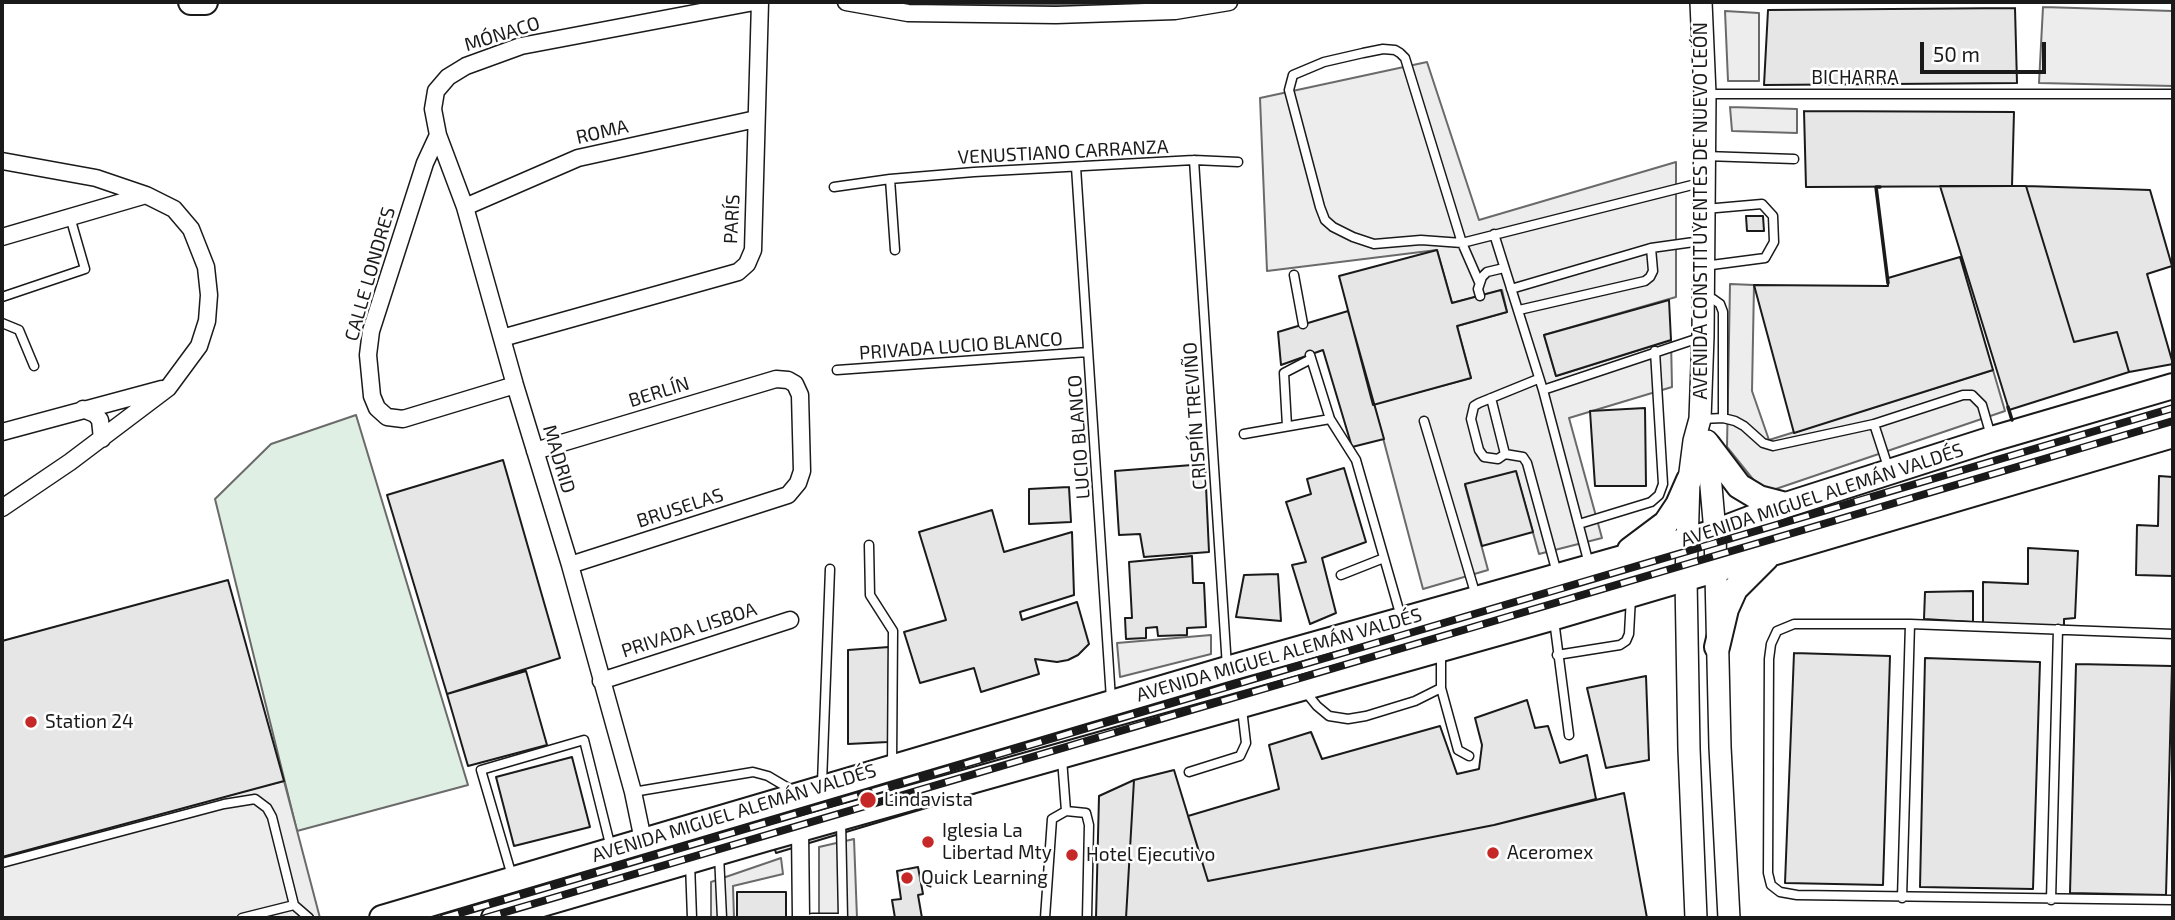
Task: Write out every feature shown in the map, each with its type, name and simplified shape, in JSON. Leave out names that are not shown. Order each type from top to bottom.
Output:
[{"type":"highway","points":[[191,2],[205,2]]},
{"type":"highway","name":"AVENIDA MIGUEL ALEMÁN VALDÉS","points":[[382,918],[892,766],[1715,532],[1786,505],[1992,439],[2173,386]]},
{"type":"highway","name":"AVENIDA MIGUEL ALEMÁN VALDÉS","points":[[494,918],[553,905],[690,860],[1554,617],[2173,435]]},
{"type":"highway","points":[[1708,445],[1739,486],[1759,498],[1786,505]]},
{"type":"highway","points":[[1618,559],[1666,523],[1689,480]]},
{"type":"highway","points":[[1717,647],[1726,609],[1735,589],[1753,568],[1770,554]]},
{"type":"highway","points":[[800,830],[802,819],[807,813],[883,784],[892,766]]},
{"type":"highway","points":[[553,905],[562,889],[573,883],[618,870],[629,864],[643,841],[664,849],[679,849],[727,837],[768,838]]},
{"type":"main road","name":"AVENIDA CONSTITUYENTES DE NUEVO LEÓN","points":[[1696,918],[1686,579],[1689,480],[1700,419],[1703,337],[1705,94],[1701,2]]},
{"type":"main road","name":"AVENIDA CONSTITUYENTES DE NUEVO LEÓN","points":[[1700,419],[1708,445],[1715,532],[1717,647],[1729,918]]},
{"type":"street","name":"MÓNACO","points":[[436,91],[448,77],[466,66],[521,46],[754,2]]},
{"type":"street","name":"PARÍS","points":[[502,338],[738,272],[747,264],[753,250],[760,2]]},
{"type":"street","points":[[846,2],[908,13],[1056,15],[1175,11],[1229,2]]},
{"type":"street","name":"MADRID","points":[[436,91],[433,108],[438,135],[465,207],[515,385],[570,565],[633,792],[643,841]]},
{"type":"street","name":"ROMA","points":[[465,207],[578,158],[756,120]]},
{"type":"street","name":"CALLE LONDRES","points":[[438,135],[425,163],[371,331],[368,355],[372,396],[377,408],[387,418],[403,419],[515,385]]},
{"type":"street","points":[[2,161],[96,178],[146,195],[174,209],[191,229],[206,267],[209,295],[207,321],[199,345],[168,388],[102,439],[2,508]]},
{"type":"street","points":[[2,237],[146,195]]},
{"type":"street","name":"BERLÍN","points":[[535,451],[776,379],[788,380],[795,384],[800,395],[802,471],[799,483]]},
{"type":"street","points":[[2,432],[168,388]]},
{"type":"street","points":[[83,409],[95,414],[100,420],[102,439]]},
{"type":"street","name":"BRUSELAS","points":[[570,565],[788,495],[799,483]]},
{"type":"street","name":"PRIVADA LISBOA","points":[[601,681],[790,620]]},
{"type":"street","points":[[800,830],[801,918]]},
{"type":"lane","points":[[1480,296],[1479,282],[1462,243],[1405,58],[1389,49],[1324,62],[1293,75],[1289,90],[1325,220],[1353,237],[1374,244],[1421,240],[1462,243],[1704,182]]},
{"type":"lane","name":"BICHARRA","points":[[1705,94],[2173,94]]},
{"type":"lane","points":[[1705,156],[1794,159]]},
{"type":"lane","name":"VENUSTIANO CARRANZA","points":[[834,187],[890,179],[1076,167],[1194,160],[1238,162]]},
{"type":"lane","name":"CRISPÍN TREVIÑO","points":[[1194,160],[1227,669]]},
{"type":"lane","name":"LUCIO BLANCO","points":[[1076,167],[1111,704]]},
{"type":"lane","points":[[890,179],[894,250]]},
{"type":"lane","points":[[1704,209],[1762,204],[1773,216],[1774,242],[1765,258],[1704,266]]},
{"type":"lane","points":[[2,297],[85,269],[70,217]]},
{"type":"lane","points":[[1494,234],[1543,390],[1589,567]]},
{"type":"lane","points":[[1505,305],[1513,294],[1651,247],[1704,241]]},
{"type":"lane","points":[[1519,310],[1645,281],[1653,271],[1651,247]]},
{"type":"lane","points":[[1479,282],[1488,272],[1504,268]]},
{"type":"lane","points":[[1294,275],[1303,324]]},
{"type":"lane","points":[[1703,299],[1713,299],[1720,304],[1724,312],[1723,418]]},
{"type":"lane","points":[[2,323],[19,330],[34,366]]},
{"type":"lane","points":[[1543,390],[1703,337]]},
{"type":"lane","points":[[1578,524],[1651,502],[1659,495],[1663,484],[1655,351]]},
{"type":"lane","name":"PRIVADA LUCIO BLANCO","points":[[837,370],[1088,352]]},
{"type":"lane","points":[[1287,426],[1284,373],[1310,357],[1330,419],[1356,460],[1402,620]]},
{"type":"lane","points":[[1538,379],[1474,406],[1471,419],[1479,450],[1484,457],[1498,459],[1505,454],[1523,457],[1527,463],[1558,576]]},
{"type":"lane","points":[[1700,419],[1723,418],[1744,426],[1763,443],[1773,446],[1874,424],[1963,395],[1972,395],[1982,405],[1992,439]]},
{"type":"lane","points":[[1491,398],[1505,454]]},
{"type":"lane","points":[[1244,434],[1330,419]]},
{"type":"lane","points":[[1424,421],[1477,599]]},
{"type":"lane","points":[[1874,424],[1890,473]]},
{"type":"lane","points":[[869,545],[870,595],[893,631],[892,766]]},
{"type":"lane","points":[[1341,575],[1384,558]]},
{"type":"lane","points":[[633,792],[752,772],[811,791],[830,569]]},
{"type":"lane","points":[[1557,655],[1620,645],[1626,641],[1632,594]]},
{"type":"lane","points":[[1554,617],[1569,735]]},
{"type":"lane","points":[[2173,634],[1910,624],[1794,624],[1777,631],[1770,644],[1769,659],[1768,873],[1771,885],[1780,892],[1797,895],[2173,900]]},
{"type":"lane","points":[[1902,898],[1910,624]]},
{"type":"lane","points":[[2051,900],[2057,629]]},
{"type":"lane","points":[[1441,648],[1441,688],[1458,750],[1469,756]]},
{"type":"lane","points":[[1302,688],[1329,716],[1348,719],[1415,701],[1441,688]]},
{"type":"lane","points":[[1189,772],[1240,756],[1246,743],[1241,705]]},
{"type":"lane","points":[[513,879],[481,769],[584,740],[612,850]]},
{"type":"lane","points":[[1061,756],[1066,811]]},
{"type":"lane","points":[[2,863],[224,804],[255,799],[267,808],[272,817],[294,905],[309,918]]},
{"type":"lane","points":[[1045,918],[1052,819],[1066,811],[1086,813],[1089,825],[1087,918]]},
{"type":"lane","points":[[812,918],[843,918],[841,818]]},
{"type":"lane","points":[[719,852],[722,918]]},
{"type":"lane","points":[[690,860],[692,918]]},
{"type":"lane","points":[[242,918],[294,905]]},
{"type":"green space","points":[[881,2],[1179,2],[1029,5]]},
{"type":"green space","points":[[356,415],[468,785],[297,831],[215,499],[271,444]]},
{"type":"shaded area","points":[[2043,7],[2173,11],[2173,86],[2039,83]]},
{"type":"shaded area","points":[[1725,11],[1759,13],[1759,81],[1728,81]]},
{"type":"shaded area","points":[[1427,62],[1479,220],[1676,162],[1676,297],[1544,335],[1556,376],[1671,340],[1672,387],[1569,418],[1602,538],[1539,554],[1516,472],[1465,485],[1488,570],[1423,589],[1374,404],[1471,378],[1457,326],[1507,312],[1502,290],[1452,303],[1437,250],[1267,271],[1260,98]]},
{"type":"shaded area","points":[[1730,107],[1797,109],[1797,133],[1732,131]]},
{"type":"shaded area","points":[[1730,284],[1754,285],[1752,391],[1769,440],[1993,370],[2005,411],[1764,493],[1727,447]]},
{"type":"shaded area","points":[[1211,635],[1211,654],[1120,677],[1117,643]]},
{"type":"shaded area","points":[[284,781],[320,918],[2,918],[2,850]]},
{"type":"shaded area","points":[[854,839],[857,918],[819,918],[819,847]]},
{"type":"shaded area","points":[[781,858],[783,874],[733,886],[734,918],[711,918],[711,882]]},
{"type":"building","points":[[2015,8],[2017,83],[1764,85],[1768,10]]},
{"type":"building","points":[[1804,111],[2014,112],[2012,186],[1806,187]]},
{"type":"building","points":[[1940,186],[2026,186],[2074,342],[2117,332],[2129,372],[2009,410]]},
{"type":"building","points":[[2026,186],[2150,190],[2172,266],[2147,274],[2173,364],[2129,372],[2117,332],[2074,342]]},
{"type":"building","points":[[1746,216],[1763,216],[1764,231],[1747,231]]},
{"type":"building","points":[[1437,250],[1452,303],[1501,290],[1507,312],[1457,326],[1471,378],[1373,405],[1339,276]]},
{"type":"building","points":[[1960,257],[1993,370],[1794,433],[1754,285],[1888,286],[1888,278]]},
{"type":"building","points":[[1669,300],[1671,340],[1556,376],[1544,335]]},
{"type":"building","points":[[1348,311],[1384,439],[1352,447],[1323,350],[1281,365],[1278,332]]},
{"type":"building","points":[[1645,408],[1646,486],[1595,486],[1590,411]]},
{"type":"building","points":[[503,460],[560,658],[447,694],[387,495]]},
{"type":"building","points":[[1205,464],[1209,552],[1144,557],[1140,534],[1119,535],[1115,471]]},
{"type":"building","points":[[1344,468],[1366,542],[1322,558],[1336,613],[1310,624],[1292,565],[1306,562],[1286,502],[1311,494],[1307,479]]},
{"type":"building","points":[[1516,471],[1533,532],[1482,546],[1465,484]]},
{"type":"building","points":[[2159,476],[2173,477],[2173,576],[2136,575],[2137,525],[2158,526]]},
{"type":"building","points":[[1069,487],[1071,522],[1029,524],[1029,489]]},
{"type":"building","points":[[992,510],[1004,552],[1072,532],[1074,595],[1020,612],[1022,620],[1077,602],[1089,644],[1068,660],[1057,662],[1035,659],[1039,674],[981,692],[974,668],[920,683],[904,632],[946,620],[919,532]]},
{"type":"building","points":[[2028,548],[2078,551],[2075,618],[2064,619],[2064,626],[1983,623],[1983,582],[2028,584]]},
{"type":"building","points":[[1192,556],[1193,583],[1204,583],[1206,627],[1187,628],[1187,635],[1158,636],[1157,627],[1146,628],[1146,638],[1126,639],[1125,618],[1132,618],[1129,562]]},
{"type":"building","points":[[1278,574],[1281,621],[1236,617],[1244,575]]},
{"type":"building","points":[[228,580],[284,781],[2,857],[2,641]]},
{"type":"building","points":[[1973,591],[1973,622],[1924,619],[1925,592]]},
{"type":"building","points":[[889,647],[888,742],[848,744],[848,650]]},
{"type":"building","points":[[1794,653],[1890,656],[1883,885],[1785,883]]},
{"type":"building","points":[[1925,658],[2040,662],[2033,889],[1920,887]]},
{"type":"building","points":[[2076,664],[2172,666],[2166,895],[2070,893]]},
{"type":"building","points":[[526,671],[547,745],[468,766],[447,694]]},
{"type":"building","points":[[1646,676],[1649,760],[1606,768],[1587,688]]},
{"type":"building","points":[[1527,700],[1535,728],[1548,726],[1560,763],[1587,755],[1596,799],[1494,825],[1208,881],[1188,816],[1279,789],[1269,745],[1311,732],[1322,759],[1440,726],[1457,774],[1479,769],[1482,745],[1475,718]]},
{"type":"building","points":[[961,745],[976,793],[776,853],[761,804]]},
{"type":"building","points":[[572,757],[590,827],[514,846],[496,777]]},
{"type":"building","name":"Aceromex","points":[[1174,770],[1208,881],[1494,825],[1624,793],[1647,918],[1126,918],[1134,780]]},
{"type":"building","points":[[1134,780],[1126,918],[1096,918],[1099,796]]},
{"type":"building","points":[[918,867],[923,894],[918,895],[922,918],[895,918],[892,900],[901,899],[897,871]]},
{"type":"building","points":[[737,892],[786,892],[786,918],[737,918]]},
{"type":"railway","points":[[443,918],[2173,408]]},
{"type":"railway","points":[[485,918],[2173,421]]},
{"type":"wall","points":[[1880,187],[1876,187],[1888,283]]},
{"type":"wall","points":[[2008,407],[2012,420]]},
{"type":"place","name":"Station 24","points":[[31,722]]},
{"type":"place","name":"Lindavista","points":[[868,800]]},
{"type":"place","name":"Iglesia La Libertad Mty","points":[[928,842]]},
{"type":"place","name":"Aceromex","points":[[1493,853]]},
{"type":"place","name":"Hotel Ejecutivo","points":[[1072,855]]},
{"type":"place","name":"Quick Learning","points":[[907,878]]}]
